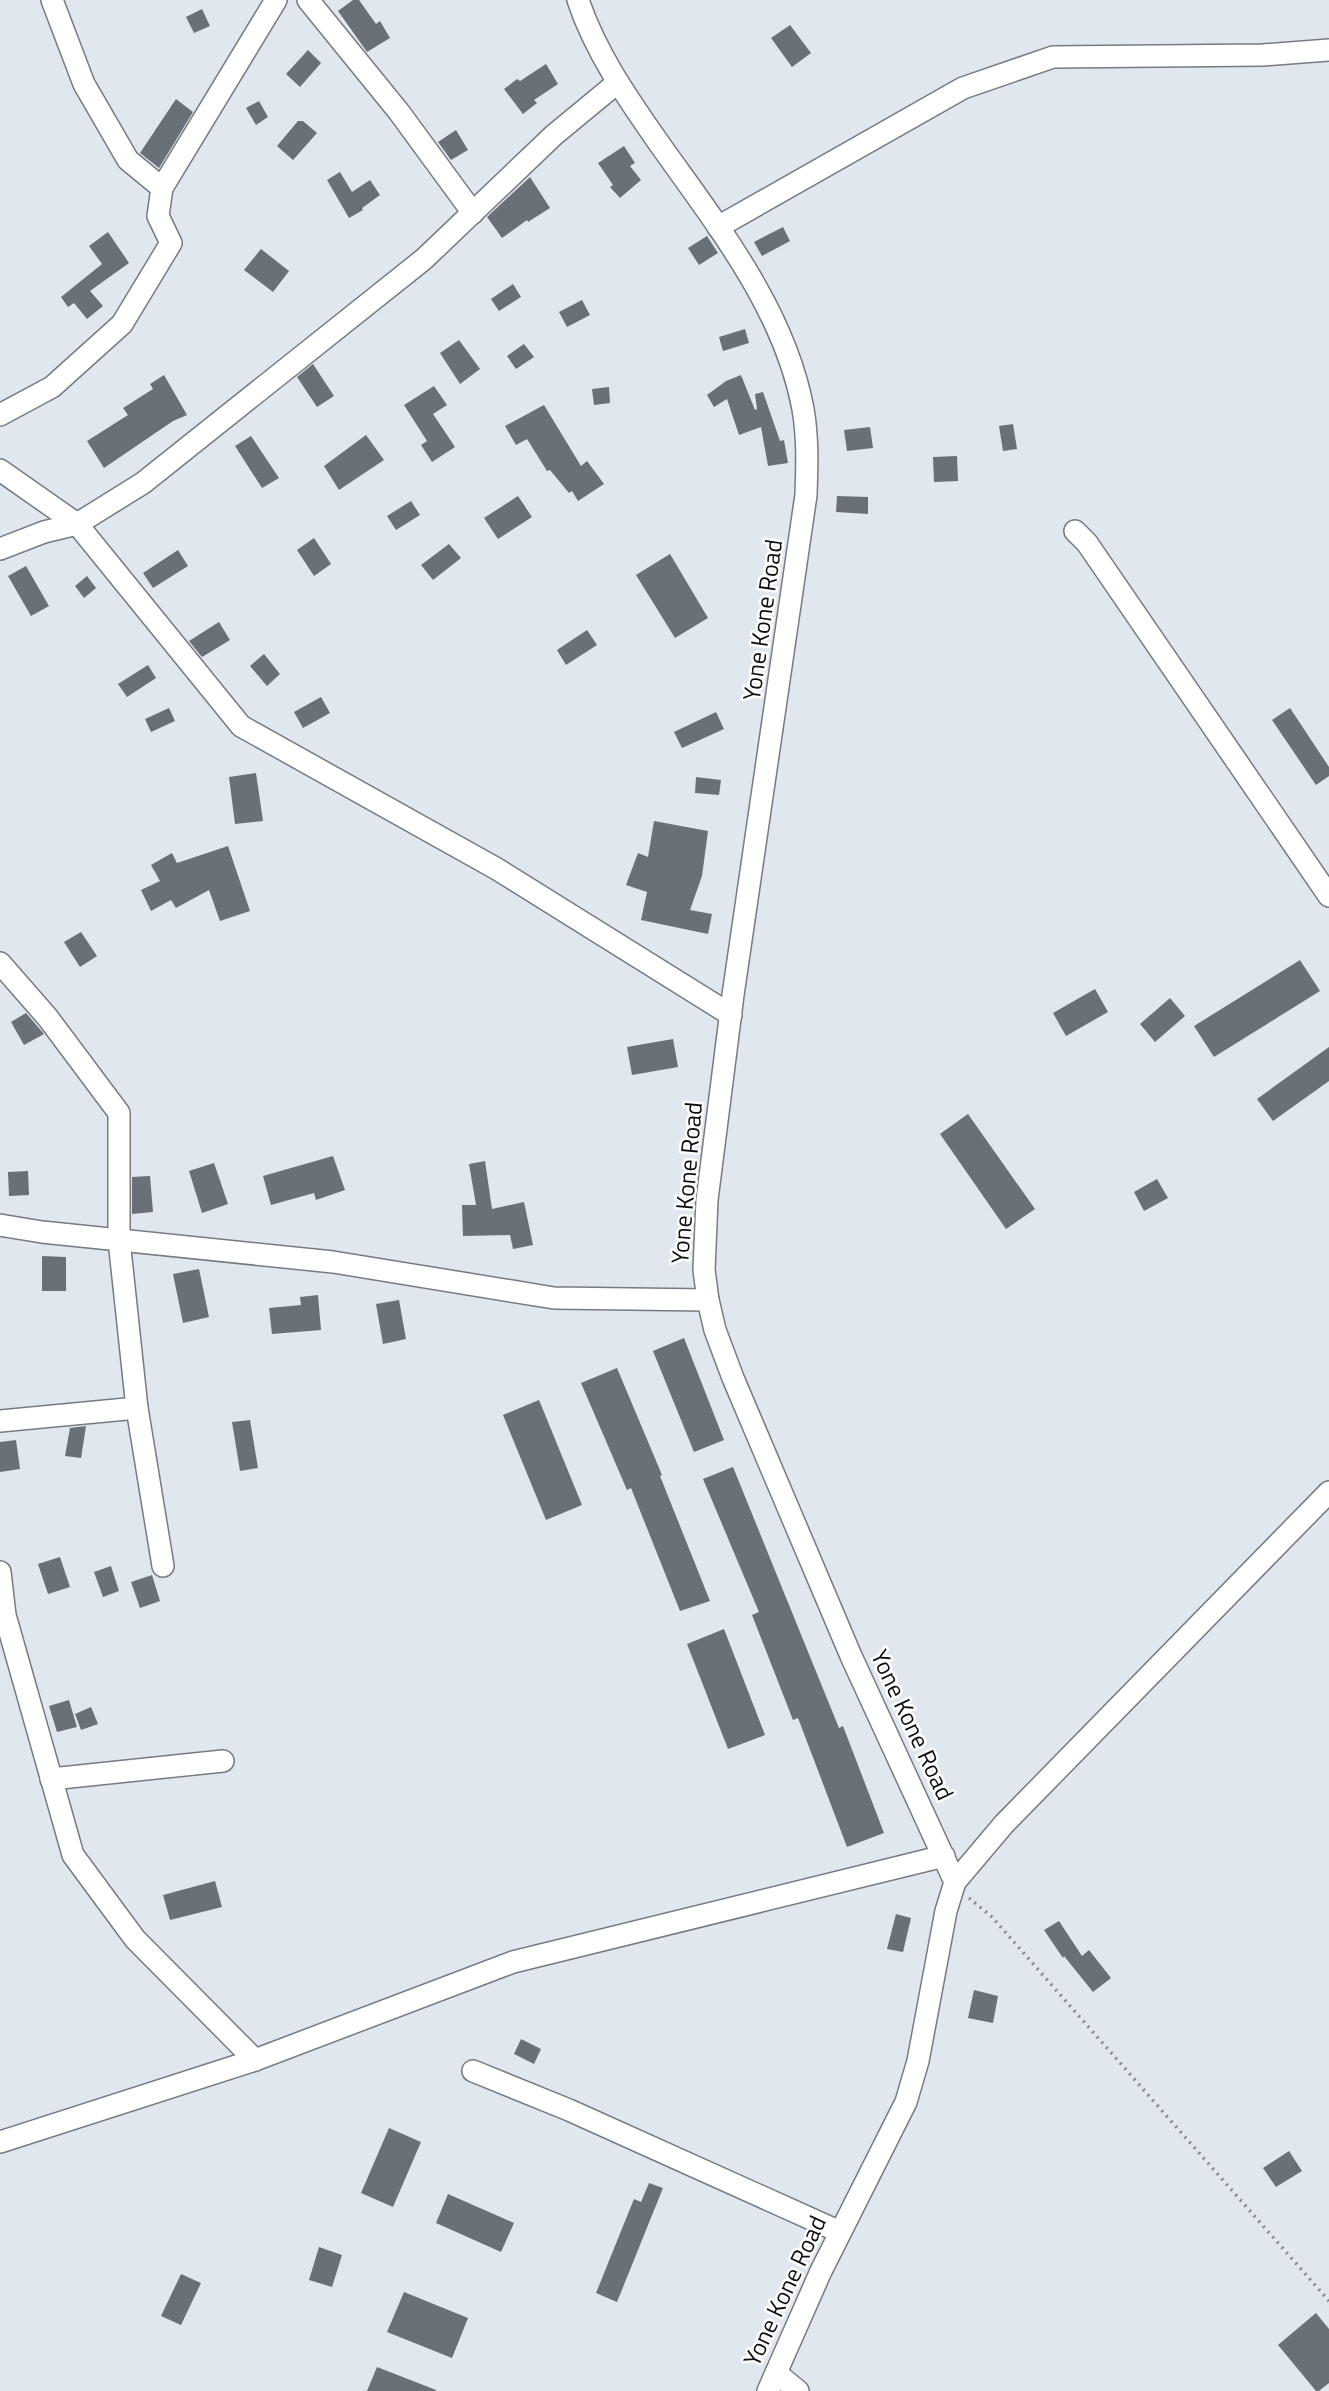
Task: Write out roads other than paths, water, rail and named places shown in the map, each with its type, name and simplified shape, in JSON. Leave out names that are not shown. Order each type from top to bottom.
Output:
[{"type":"street","points":[[52,0],[84,84],[128,160],[162,188]]},
{"type":"street","points":[[0,415],[52,387],[122,324],[172,243],[158,216],[162,188],[276,0]]},
{"type":"street","points":[[308,0],[400,112],[473,213]]},
{"type":"street","name":"Yone Kone Road","points":[[578,0],[617,83],[741,260],[771,315],[803,409],[808,450],[806,495],[731,1015],[707,1200],[704,1270],[715,1330],[733,1378],[850,1656],[956,1882],[946,1911],[918,2061],[906,2102],[840,2232],[772,2382]]},
{"type":"street","points":[[718,227],[963,88],[1053,57],[1264,55],[1329,50]]},
{"type":"street","points":[[0,549],[44,532],[77,524],[143,483],[424,259],[554,135],[617,83]]},
{"type":"street","points":[[0,470],[77,524],[241,726],[497,869],[731,1015]]},
{"type":"street","points":[[1075,531],[1087,543],[1110,576],[1329,896]]},
{"type":"street","points":[[0,963],[48,1018],[119,1113],[119,1240],[137,1408],[163,1566]]},
{"type":"street","points":[[0,1225],[42,1232],[333,1262],[554,1298],[708,1300]]},
{"type":"street","points":[[0,1421],[137,1408]]},
{"type":"street","points":[[956,1882],[1003,1824],[1329,1492]]},
{"type":"street","points":[[0,1572],[5,1615],[73,1855],[135,1939],[255,2060]]},
{"type":"street","points":[[51,1779],[223,1761]]},
{"type":"street","points":[[0,2142],[255,2060],[513,1962],[944,1856]]},
{"type":"street","points":[[473,2071],[569,2110],[840,2232]]},
{"type":"street","points":[[772,2382],[798,2391]]}]
